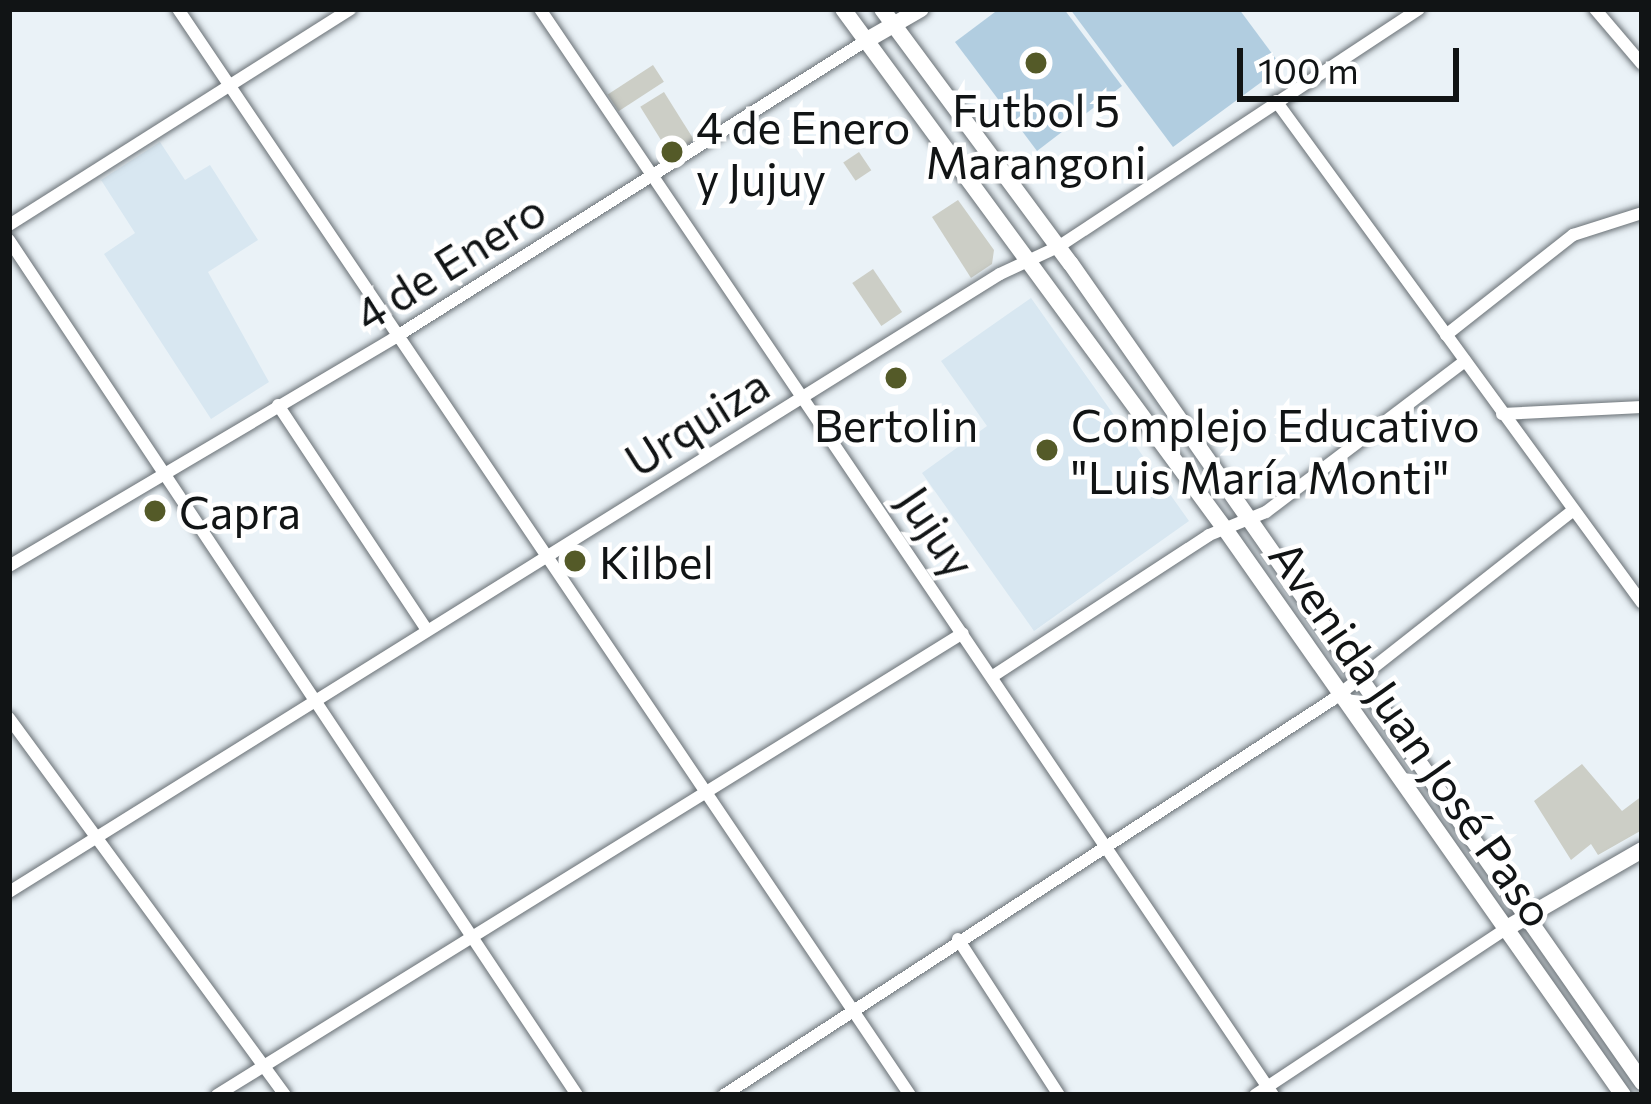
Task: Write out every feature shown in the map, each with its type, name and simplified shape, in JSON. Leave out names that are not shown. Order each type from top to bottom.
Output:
[{"type":"main road","name":"Avenida Juan José Paso","points":[[843,9],[1225,529],[1623,1095]]},
{"type":"main road","name":"Avenida Juan José Paso","points":[[882,9],[1251,519],[1642,1082]]},
{"type":"main road","name":"4 de Enero","points":[[867,40],[921,9]]},
{"type":"main road","points":[[1507,928],[1642,850]]},
{"type":"street","points":[[178,9],[394,338],[710,793],[910,1095]]},
{"type":"street","points":[[9,225],[351,9]]},
{"type":"street","name":"Jujuy","points":[[540,9],[1107,844],[1265,1092]]},
{"type":"street","name":"Urquiza","points":[[9,892],[426,629],[1058,247],[1419,9]]},
{"type":"street","points":[[1595,9],[1642,64]]},
{"type":"street","name":"4 de Enero","points":[[9,566],[394,338],[867,40]]},
{"type":"street","points":[[1276,101],[1642,603]]},
{"type":"street","points":[[1446,335],[1573,235],[1642,213]]},
{"type":"street","points":[[9,240],[577,1095]]},
{"type":"street","points":[[993,676],[1225,529],[1251,519],[1465,361]]},
{"type":"street","points":[[278,405],[426,629]]},
{"type":"street","points":[[1502,414],[1642,407]]},
{"type":"street","points":[[724,1095],[850,1007],[1341,692],[1359,673],[1572,511]]},
{"type":"street","points":[[217,1095],[963,633]]},
{"type":"street","points":[[9,718],[285,1095]]},
{"type":"street","points":[[1265,1092],[1507,928]]},
{"type":"street","points":[[958,939],[1059,1095]]},
{"type":"shaded area","points":[[999,9],[1064,9],[1122,86],[1037,151],[955,42]]},
{"type":"shaded area","points":[[1070,9],[1239,9],[1282,67],[1173,147]]},
{"type":"shaded area","points":[[160,142],[185,180],[210,165],[258,240],[208,272],[269,382],[211,419],[104,254],[135,233],[101,180]]},
{"type":"shaded area","name":"Complejo Educativo \"Luis María Monti\"","points":[[1031,298],[1189,521],[1034,631],[922,473],[987,426],[941,361]]},
{"type":"building","points":[[653,65],[664,82],[619,111],[608,94]]},
{"type":"building","points":[[664,92],[694,140],[670,155],[640,107]]},
{"type":"building","points":[[859,152],[871,170],[856,181],[843,163]]},
{"type":"building","points":[[958,200],[994,250],[992,264],[971,278],[932,217]]},
{"type":"building","points":[[873,269],[902,312],[881,326],[852,283]]},
{"type":"building","points":[[1582,764],[1622,811],[1642,796],[1642,830],[1598,855],[1591,844],[1571,860],[1534,801]]},
{"type":"place","name":"Futbol 5 Marangoni","points":[[1036,63]]},
{"type":"place","name":"4 de Enero y Jujuy","points":[[672,152]]},
{"type":"place","name":"Bertolin","points":[[896,378]]},
{"type":"place","name":"Complejo Educativo \"Luis María Monti\"","points":[[1047,450]]},
{"type":"place","name":"Capra","points":[[155,511]]},
{"type":"place","name":"Kilbel","points":[[575,561]]}]
